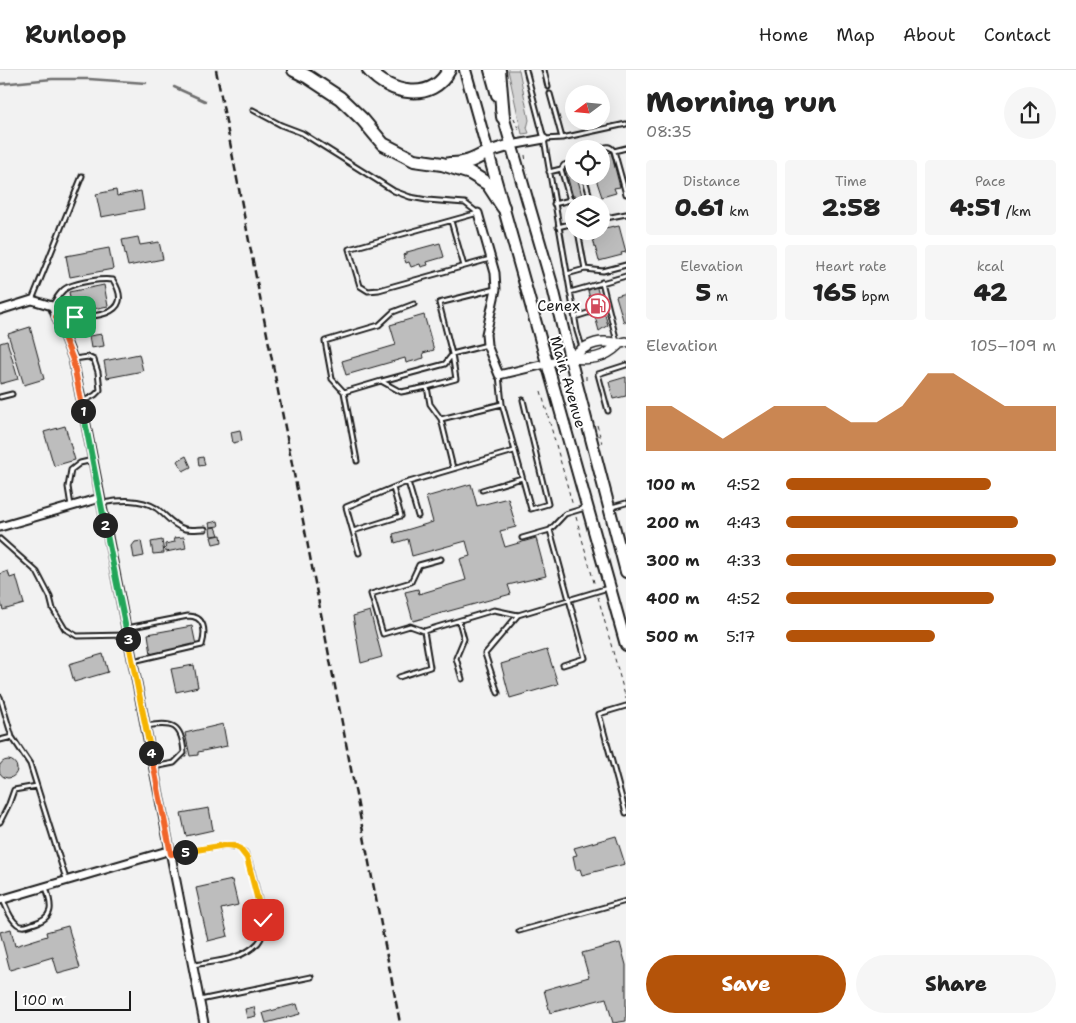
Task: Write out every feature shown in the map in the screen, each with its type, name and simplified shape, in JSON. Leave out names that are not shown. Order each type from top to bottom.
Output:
[{"type":"highway","points":[[294,70],[340,98],[363,120],[383,144],[414,160],[442,164],[460,164],[472,161],[488,152]]},
{"type":"highway","points":[[369,70],[386,85],[411,93],[424,90],[436,84],[449,70]]},
{"type":"highway","points":[[499,70],[503,117]]},
{"type":"highway","points":[[442,164],[470,173],[488,184],[503,207]]},
{"type":"main road","name":"Main Avenue","points":[[465,70],[626,645]]},
{"type":"main road","name":"Main Avenue","points":[[490,70],[553,288],[608,508],[626,572]]},
{"type":"main road","points":[[488,152],[510,144]]},
{"type":"street","points":[[510,144],[544,139]]},
{"type":"street","points":[[478,213],[495,272],[496,288],[486,334],[487,345],[499,375],[547,362],[570,358],[585,360],[610,353],[622,343]]},
{"type":"street","points":[[0,310],[32,300],[52,306],[73,360],[204,1023]]},
{"type":"street","points":[[570,358],[582,347],[606,342],[622,343]]},
{"type":"street","points":[[0,527],[71,506],[100,501]]},
{"type":"street","points":[[2,899],[171,852]]},
{"type":"lane","points":[[526,70],[544,139],[566,274],[582,347]]},
{"type":"lane","points":[[544,70],[548,86]]},
{"type":"lane","points":[[550,94],[562,138]]},
{"type":"lane","points":[[253,110],[281,125],[302,133],[394,191],[410,197],[427,200],[465,203],[478,213]]},
{"type":"lane","points":[[544,139],[562,138],[626,124]]},
{"type":"lane","points":[[610,147],[614,151],[626,194]]},
{"type":"lane","points":[[614,151],[626,148]]},
{"type":"lane","points":[[549,172],[561,169],[565,166]]},
{"type":"lane","points":[[561,169],[570,195]]},
{"type":"lane","points":[[32,300],[82,176]]},
{"type":"lane","points":[[586,185],[589,195]]},
{"type":"lane","points":[[554,204],[565,202]]},
{"type":"lane","points":[[478,213],[349,249],[360,286],[368,291],[379,290],[491,259]]},
{"type":"lane","points":[[610,217],[626,213]]},
{"type":"lane","points":[[451,221],[464,266]]},
{"type":"lane","points":[[558,227],[565,225]]},
{"type":"lane","points":[[580,240],[585,268]]},
{"type":"lane","points":[[566,274],[585,268],[603,271],[626,265]]},
{"type":"lane","points":[[570,292],[626,276]]},
{"type":"lane","points":[[52,306],[68,287],[104,279],[113,280],[118,288],[120,297],[117,306],[111,312],[98,316],[56,317]]},
{"type":"lane","points":[[602,282],[608,306],[622,343]]},
{"type":"lane","points":[[381,381],[401,392],[456,379],[452,354],[439,303],[496,288]]},
{"type":"lane","points":[[357,461],[344,392],[332,379],[325,341],[379,325],[392,312],[414,304]]},
{"type":"lane","points":[[603,308],[608,306]]},
{"type":"lane","points":[[574,317],[594,311]]},
{"type":"lane","points":[[344,392],[445,364],[452,354],[487,345]]},
{"type":"lane","points":[[73,360],[88,357],[94,360],[98,372],[100,390],[82,402]]},
{"type":"lane","points":[[608,411],[598,374],[626,365]]},
{"type":"lane","points":[[499,375],[502,404],[531,509],[548,504],[523,400]]},
{"type":"lane","points":[[426,387],[430,404],[441,419],[453,468]]},
{"type":"lane","points":[[0,397],[12,394]]},
{"type":"lane","points":[[441,419],[502,404]]},
{"type":"lane","points":[[359,553],[346,507],[408,482],[514,451]]},
{"type":"lane","points":[[71,506],[68,487],[71,470],[80,463],[93,460]]},
{"type":"lane","points":[[482,490],[522,478]]},
{"type":"lane","points":[[408,482],[418,516]]},
{"type":"lane","points":[[353,531],[401,516],[393,488]]},
{"type":"lane","points":[[100,501],[123,500],[142,503],[156,508],[175,524],[186,529],[206,529]]},
{"type":"lane","points":[[608,508],[626,504]]},
{"type":"lane","points":[[522,538],[550,530],[565,514],[588,508]]},
{"type":"lane","points":[[550,530],[585,658],[562,665]]},
{"type":"lane","points":[[0,538],[38,572],[50,597],[53,609],[65,628],[77,636],[127,632],[188,616],[195,616],[204,626],[205,636],[202,645],[133,661]]},
{"type":"lane","points":[[441,559],[419,565],[411,582],[372,594],[383,634],[410,626],[424,631],[494,610],[518,615],[610,588]]},
{"type":"lane","points":[[498,693],[485,654],[518,615]]},
{"type":"lane","points":[[459,621],[464,639],[456,658],[462,679]]},
{"type":"lane","points":[[400,678],[430,667],[424,631]]},
{"type":"lane","points":[[0,697],[12,737],[30,764],[67,880]]},
{"type":"lane","points":[[626,706],[599,714],[626,813]]},
{"type":"lane","points":[[146,726],[166,723],[176,728],[183,740],[184,753],[174,763],[154,768]]},
{"type":"lane","points":[[0,740],[12,737]]},
{"type":"lane","points":[[0,822],[14,790],[37,786]]},
{"type":"lane","points":[[171,852],[225,845],[240,849],[247,858],[263,920],[263,932],[259,942],[241,956],[193,965]]},
{"type":"lane","points":[[2,899],[11,918],[24,927],[42,921],[50,912],[50,897],[46,886]]},
{"type":"lane","points":[[518,931],[626,901]]},
{"type":"lane","points":[[200,1000],[310,977]]},
{"type":"path","points":[[541,391],[626,700]]},
{"type":"shaded area","points":[[508,70],[519,70],[529,120],[527,128],[529,133],[522,134]]},
{"type":"building","points":[[610,152],[620,187],[614,188],[616,193],[601,195],[598,185],[610,185]]},
{"type":"building","points":[[570,185],[579,185],[582,195],[572,195]]},
{"type":"building","points":[[116,190],[117,196],[141,191],[144,209],[101,217],[96,194]]},
{"type":"building","points":[[619,226],[626,252],[621,253],[622,255],[599,261],[593,240],[610,240],[610,227]]},
{"type":"building","points":[[138,237],[140,245],[159,242],[163,259],[128,266],[122,240]]},
{"type":"building","points":[[440,243],[444,257],[427,262],[428,265],[421,267],[420,264],[411,267],[409,262],[406,263],[403,255],[407,254],[407,252]]},
{"type":"building","points":[[109,248],[113,269],[70,277],[66,256]]},
{"type":"building","points":[[104,285],[108,306],[73,313],[69,292]]},
{"type":"building","points":[[596,285],[608,325],[599,331],[588,291]]},
{"type":"building","points":[[626,293],[626,322],[624,323],[616,296]]},
{"type":"building","points":[[424,315],[434,350],[423,353],[424,358],[406,363],[405,358],[346,375],[342,361],[396,345],[390,325]]},
{"type":"building","points":[[30,327],[44,379],[24,385],[8,334]]},
{"type":"building","points":[[102,334],[104,346],[91,348],[89,336]]},
{"type":"building","points":[[7,341],[18,379],[0,384],[0,343]]},
{"type":"building","points":[[139,354],[143,371],[107,378],[104,361]]},
{"type":"building","points":[[626,377],[626,396],[613,399],[609,382]]},
{"type":"building","points":[[65,426],[75,460],[54,466],[44,432]]},
{"type":"building","points":[[240,430],[242,441],[233,443],[231,432]]},
{"type":"building","points":[[186,456],[191,467],[183,471],[177,461]]},
{"type":"building","points":[[203,457],[205,465],[199,466],[198,458]]},
{"type":"building","points":[[471,484],[477,506],[508,498],[516,527],[500,531],[505,547],[536,538],[546,576],[508,585],[511,594],[413,621],[405,592],[418,589],[419,594],[466,580],[460,559],[470,556],[466,541],[412,556],[408,539],[395,543],[393,534],[433,522],[426,497]]},
{"type":"building","points":[[218,521],[219,526],[210,527],[209,523]]},
{"type":"building","points":[[216,527],[219,535],[211,536],[210,528]]},
{"type":"building","points":[[221,535],[222,542],[213,544],[211,537]]},
{"type":"building","points":[[184,537],[186,548],[166,552],[165,544],[175,542],[174,538]]},
{"type":"building","points":[[162,540],[164,553],[153,554],[151,542]]},
{"type":"building","points":[[141,541],[144,556],[134,558],[132,546],[135,542]]},
{"type":"building","points":[[8,571],[10,578],[16,576],[24,604],[3,610],[0,600],[0,574]]},
{"type":"building","points":[[370,611],[382,657],[361,663],[353,616]]},
{"type":"building","points":[[192,626],[196,645],[151,654],[148,634]]},
{"type":"building","points":[[547,650],[558,684],[510,698],[501,664]]},
{"type":"building","points":[[103,654],[108,672],[74,682],[69,664]]},
{"type":"building","points":[[194,665],[198,687],[176,692],[171,669]]},
{"type":"building","points":[[223,724],[227,746],[198,752],[198,755],[190,756],[185,733]]},
{"type":"building","points":[[8,760],[14,763],[17,769],[14,775],[8,778],[2,775],[-1,769],[2,763]]},
{"type":"building","points":[[209,808],[213,830],[186,836],[181,813]]},
{"type":"building","points":[[616,836],[625,864],[582,875],[580,869],[576,870],[573,856],[577,855],[574,848]]},
{"type":"building","points":[[232,880],[238,905],[221,909],[228,936],[208,941],[196,888]]},
{"type":"building","points":[[68,926],[80,968],[58,974],[53,957],[10,970],[0,932],[11,929],[15,946],[47,936],[46,932]]},
{"type":"building","points":[[620,943],[626,965],[626,1021],[613,1023],[606,998],[550,1013],[544,990],[589,977],[582,953]]},
{"type":"building","points":[[297,1004],[300,1014],[266,1023],[263,1013]]},
{"type":"building","points":[[254,1007],[256,1016],[247,1018],[245,1009]]},
{"type":"waterway","points":[[0,84],[52,79],[89,79],[146,83]]},
{"type":"waterway","points":[[174,87],[205,101]]},
{"type":"railway","points":[[216,70],[400,1023]]},
{"type":"place","name":"Cenex","points":[[598,306]]},
{"type":"route","points":[[75,317],[56,317],[73,360],[171,854],[225,845],[240,849],[247,858],[263,920]]}]
